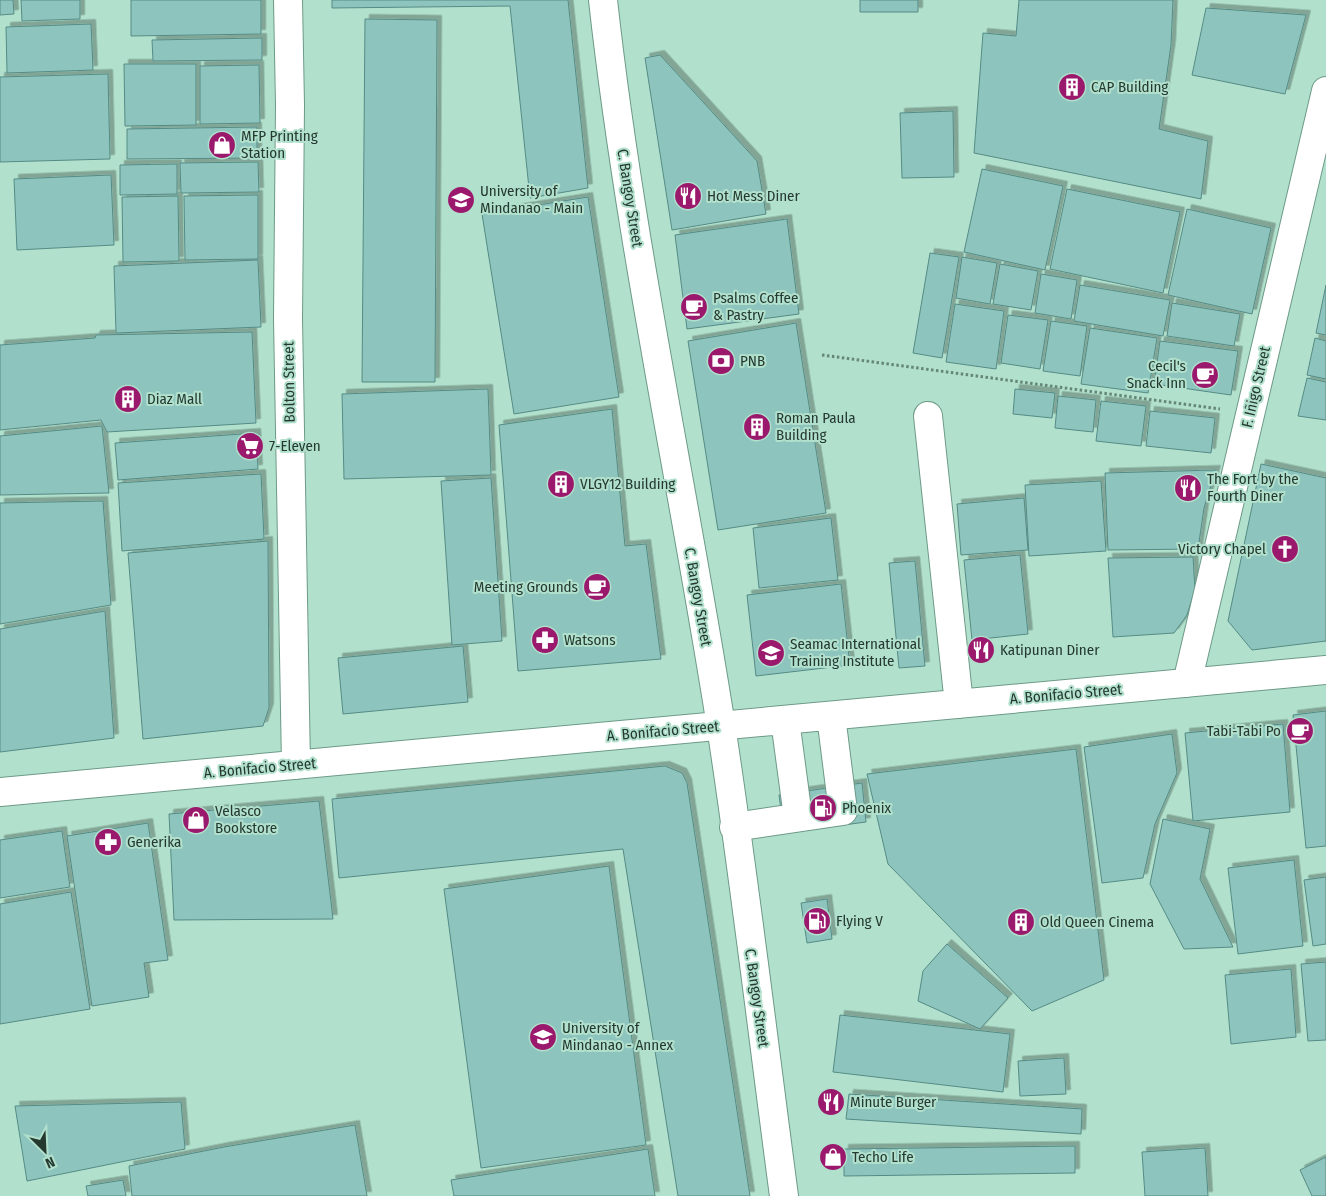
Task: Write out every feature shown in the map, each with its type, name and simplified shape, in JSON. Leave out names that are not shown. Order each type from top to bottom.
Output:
[{"type":"street","name":"Bolton Street","points":[[288,0],[290,105],[288,319],[296,765]]},
{"type":"street","name":"C. Bangoy Street","points":[[602,0],[647,306],[721,726],[784,1196]]},
{"type":"street","name":"F. Iñigo Street","points":[[1187,683],[1326,91]]},
{"type":"street","points":[[928,416],[959,704]]},
{"type":"street","name":"A. Bonifacio Street","points":[[0,792],[1326,670]]},
{"type":"street","points":[[734,827],[843,811],[831,716]]},
{"type":"street","points":[[785,720],[798,817]]},
{"type":"path","points":[[822,355],[1251,413]]},
{"type":"building","points":[[0,0],[13,0],[14,14],[0,15]]},
{"type":"building","points":[[21,0],[80,0],[80,19],[22,21]]},
{"type":"building","points":[[131,0],[261,0],[261,34],[131,36]]},
{"type":"building","points":[[332,0],[568,0],[588,188],[530,198],[510,6],[332,8]]},
{"type":"building","points":[[860,0],[918,0],[918,12],[860,12]]},
{"type":"building","name":"CAP Building","points":[[1019,0],[1173,0],[1171,45],[1159,129],[1208,141],[1201,199],[974,153],[983,33],[1016,36]]},
{"type":"building","points":[[1206,8],[1306,15],[1285,94],[1192,75]]},
{"type":"building","points":[[365,19],[437,20],[435,382],[362,382]]},
{"type":"building","points":[[91,24],[93,70],[7,73],[6,27]]},
{"type":"building","points":[[262,38],[262,60],[153,61],[152,40]]},
{"type":"building","points":[[660,55],[757,161],[766,214],[672,230],[645,58]]},
{"type":"building","points":[[124,64],[196,64],[196,125],[125,126]]},
{"type":"building","points":[[259,65],[260,123],[200,124],[200,66]]},
{"type":"building","points":[[108,74],[110,159],[0,162],[0,77]]},
{"type":"building","points":[[953,111],[954,177],[902,178],[900,113]]},
{"type":"building","points":[[257,127],[257,158],[127,159],[127,129]]},
{"type":"building","points":[[258,162],[259,192],[181,193],[180,163]]},
{"type":"building","points":[[177,164],[177,194],[120,195],[120,165]]},
{"type":"building","points":[[982,169],[1063,186],[1045,270],[964,252]]},
{"type":"building","points":[[111,175],[114,245],[17,250],[14,179]]},
{"type":"building","points":[[1067,189],[1180,212],[1163,293],[1050,269]]},
{"type":"building","points":[[258,195],[258,259],[185,260],[184,196]]},
{"type":"building","points":[[178,196],[179,261],[123,262],[122,197]]},
{"type":"building","points":[[588,197],[619,397],[514,414],[482,214]]},
{"type":"building","points":[[1187,209],[1271,228],[1252,314],[1168,295]]},
{"type":"building","points":[[787,219],[799,314],[687,329],[675,235]]},
{"type":"building","points":[[930,253],[959,257],[942,358],[913,353]]},
{"type":"building","points":[[962,257],[997,263],[990,304],[956,298]]},
{"type":"building","points":[[258,260],[261,327],[116,333],[114,266]]},
{"type":"building","points":[[1000,264],[1038,271],[1031,310],[993,304]]},
{"type":"building","points":[[1041,274],[1077,280],[1071,319],[1035,313]]},
{"type":"building","points":[[1080,285],[1170,300],[1163,336],[1074,321]]},
{"type":"building","points":[[1326,285],[1326,335],[1316,333]]},
{"type":"building","points":[[1172,303],[1240,314],[1234,346],[1167,336]]},
{"type":"building","points":[[955,304],[1004,311],[996,369],[946,362]]},
{"type":"building","points":[[1008,315],[1048,320],[1040,369],[1001,363]]},
{"type":"building","points":[[1051,321],[1087,326],[1080,376],[1043,371]]},
{"type":"building","name":"Roman Paula Building","points":[[796,323],[826,513],[718,530],[688,341]]},
{"type":"building","points":[[1090,328],[1157,338],[1148,393],[1081,384]]},
{"type":"building","name":"Diaz Mall","points":[[252,332],[256,423],[107,432],[101,420],[0,430],[0,345],[95,338],[96,335]]},
{"type":"building","points":[[1315,338],[1326,341],[1326,379],[1307,375]]},
{"type":"building","points":[[1160,341],[1238,351],[1231,395],[1154,384]]},
{"type":"building","points":[[1307,378],[1326,382],[1326,420],[1298,416]]},
{"type":"building","points":[[488,389],[491,475],[344,479],[342,394]]},
{"type":"building","points":[[1015,389],[1055,393],[1052,418],[1013,414]]},
{"type":"building","points":[[1058,396],[1096,400],[1093,432],[1055,428]]},
{"type":"building","points":[[1101,401],[1146,406],[1141,446],[1096,441]]},
{"type":"building","name":"VLGY12 Building","points":[[612,409],[625,546],[646,544],[661,659],[518,671],[499,425]]},
{"type":"building","points":[[1150,411],[1215,418],[1211,453],[1146,446]]},
{"type":"building","points":[[102,426],[109,493],[0,495],[0,436]]},
{"type":"building","points":[[256,433],[258,469],[118,480],[115,443]]},
{"type":"building","name":"Victory Chapel","points":[[1261,464],[1326,478],[1326,641],[1252,650],[1228,621]]},
{"type":"building","points":[[1216,470],[1204,508],[1198,549],[1108,550],[1105,473]]},
{"type":"building","points":[[261,474],[264,539],[122,551],[118,483]]},
{"type":"building","points":[[491,478],[502,641],[452,645],[441,481]]},
{"type":"building","points":[[1101,481],[1106,551],[1029,556],[1025,485]]},
{"type":"building","points":[[1024,498],[1028,550],[961,555],[957,504]]},
{"type":"building","points":[[103,501],[111,605],[0,624],[0,503]]},
{"type":"building","points":[[831,518],[838,580],[759,588],[753,528]]},
{"type":"building","points":[[268,541],[269,708],[263,726],[143,739],[128,553]]},
{"type":"building","points":[[1020,555],[1028,634],[972,640],[964,560]]},
{"type":"building","points":[[1193,557],[1195,589],[1187,615],[1174,633],[1113,637],[1108,558]]},
{"type":"building","points":[[915,561],[925,666],[899,668],[889,563]]},
{"type":"building","points":[[841,584],[850,665],[756,676],[747,595]]},
{"type":"building","points":[[105,611],[114,738],[0,752],[0,629]]},
{"type":"building","points":[[463,646],[468,702],[343,714],[338,658]]},
{"type":"building","points":[[1326,711],[1326,846],[1306,848],[1293,715]]},
{"type":"building","points":[[1283,724],[1290,812],[1193,821],[1185,733]]},
{"type":"building","points":[[1172,734],[1177,773],[1155,824],[1143,878],[1102,883],[1084,747]]},
{"type":"building","name":"Old Queen Cinema","points":[[1076,749],[1104,980],[1032,1011],[888,864],[867,774]]},
{"type":"building","points":[[665,766],[682,773],[687,783],[750,1196],[678,1196],[623,849],[339,878],[332,799]]},
{"type":"building","name":"Phoenix","points":[[862,783],[866,822],[784,833],[779,795]]},
{"type":"building","points":[[319,801],[333,919],[174,920],[169,814]]},
{"type":"building","points":[[1163,819],[1210,829],[1200,879],[1233,947],[1184,949],[1150,884]]},
{"type":"building","points":[[148,823],[168,960],[144,963],[149,997],[92,1006],[67,836]]},
{"type":"building","points":[[62,831],[70,887],[0,898],[0,840]]},
{"type":"building","points":[[1294,860],[1303,946],[1238,954],[1228,868]]},
{"type":"building","points":[[609,866],[646,1145],[481,1168],[444,889]]},
{"type":"building","points":[[1326,877],[1326,944],[1313,946],[1304,880]]},
{"type":"building","points":[[71,892],[90,1009],[0,1024],[0,904]]},
{"type":"building","name":"Flying V","points":[[827,899],[832,939],[807,943],[801,903]]},
{"type":"building","points":[[947,944],[1008,998],[980,1029],[918,1001],[923,971]]},
{"type":"building","points":[[1326,962],[1326,1040],[1308,1041],[1301,964]]},
{"type":"building","points":[[1291,969],[1296,1037],[1231,1044],[1225,975]]},
{"type":"building","points":[[840,1015],[1010,1034],[1003,1092],[833,1072]]},
{"type":"building","points":[[1064,1058],[1066,1094],[1020,1096],[1018,1061]]},
{"type":"building","points":[[849,1094],[1082,1109],[1081,1134],[846,1119]]},
{"type":"building","points":[[181,1102],[185,1149],[27,1181],[15,1106]]},
{"type":"building","points":[[355,1125],[367,1196],[132,1196],[129,1166],[224,1147]]},
{"type":"building","points":[[1075,1146],[1075,1173],[844,1176],[844,1149]]},
{"type":"building","points":[[1205,1148],[1208,1196],[1145,1196],[1142,1152]]},
{"type":"building","points":[[648,1149],[655,1196],[454,1196],[451,1180]]},
{"type":"building","points":[[1326,1157],[1326,1196],[1312,1196],[1300,1170]]},
{"type":"building","points":[[123,1180],[126,1196],[88,1196],[86,1186]]},
{"type":"place","name":"CAP Building","points":[[1072,87]]},
{"type":"place","name":"MFP Printing Station","points":[[222,145]]},
{"type":"place","name":"Hot Mess Diner","points":[[688,196]]},
{"type":"place","name":"University of Mindanao - Main","points":[[461,200]]},
{"type":"place","name":"Psalms Coffee & Pastry","points":[[694,307]]},
{"type":"place","name":"PNB","points":[[721,361]]},
{"type":"place","name":"Cecil's Snack Inn","points":[[1205,375]]},
{"type":"place","name":"Diaz Mall","points":[[128,399]]},
{"type":"place","name":"Roman Paula Building","points":[[757,427]]},
{"type":"place","name":"7-Eleven","points":[[250,446]]},
{"type":"place","name":"VLGY12 Building","points":[[561,484]]},
{"type":"place","name":"The Fort by the Fourth Diner","points":[[1188,488]]},
{"type":"place","name":"Victory Chapel","points":[[1285,549]]},
{"type":"place","name":"Meeting Grounds","points":[[597,587]]},
{"type":"place","name":"Watsons","points":[[545,640]]},
{"type":"place","name":"Katipunan Diner","points":[[981,650]]},
{"type":"place","name":"Seamac International Training Institute","points":[[771,653]]},
{"type":"place","name":"Tabi-Tabi Po","points":[[1300,731]]},
{"type":"place","name":"Phoenix","points":[[823,808]]},
{"type":"place","name":"Velasco Bookstore","points":[[196,820]]},
{"type":"place","name":"Generika","points":[[108,842]]},
{"type":"place","name":"Flying V","points":[[817,921]]},
{"type":"place","name":"Old Queen Cinema","points":[[1021,922]]},
{"type":"place","name":"University of Mindanao - Annex","points":[[543,1037]]},
{"type":"place","name":"Minute Burger","points":[[831,1102]]},
{"type":"place","name":"Techo Life","points":[[833,1157]]}]
